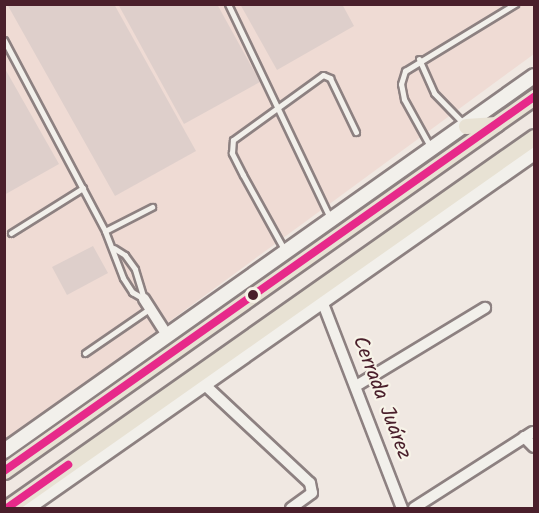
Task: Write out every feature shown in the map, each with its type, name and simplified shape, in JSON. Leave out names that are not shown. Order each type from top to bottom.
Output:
[{"type":"main road","points":[[4,471],[534,97]]},
{"type":"main road","points":[[466,126],[496,124]]},
{"type":"main road","points":[[7,508],[534,137]]},
{"type":"street","points":[[4,451],[534,76]]},
{"type":"street","points":[[27,508],[206,386],[322,301],[534,153]]},
{"type":"street","name":"Cerrada Juárez","points":[[322,301],[357,386],[402,508]]},
{"type":"street","points":[[146,304],[167,335]]},
{"type":"street","points":[[357,386],[485,308]]},
{"type":"street","points":[[206,386],[310,483],[313,488],[309,495],[291,508]]},
{"type":"street","points":[[414,508],[529,434],[534,447]]},
{"type":"lane","points":[[228,4],[331,220]]},
{"type":"lane","points":[[432,149],[402,91],[405,71],[419,59],[515,4]]},
{"type":"lane","points":[[4,40],[114,248],[115,262],[123,278],[132,292],[146,304]]},
{"type":"lane","points":[[419,59],[438,98],[466,126]]},
{"type":"lane","points":[[285,252],[231,147],[239,135],[320,76],[326,75],[356,132]]},
{"type":"lane","points":[[11,233],[83,188]]},
{"type":"lane","points":[[105,231],[152,207]]},
{"type":"lane","points":[[114,248],[125,255],[135,269],[146,304]]},
{"type":"lane","points":[[85,352],[146,304]]},
{"type":"shaded area","points":[[5,5],[534,5],[534,54],[5,442]]},
{"type":"building","points":[[7,4],[114,4],[196,151],[115,196]]},
{"type":"building","points":[[118,4],[217,4],[260,82],[184,124]]},
{"type":"building","points":[[240,4],[342,4],[354,26],[277,70]]},
{"type":"building","points":[[4,67],[59,164],[4,195]]},
{"type":"building","points":[[93,246],[108,273],[67,295],[52,267]]},
{"type":"transit line","points":[[4,471],[534,97]]},
{"type":"transit line","points":[[7,508],[68,465]]}]
